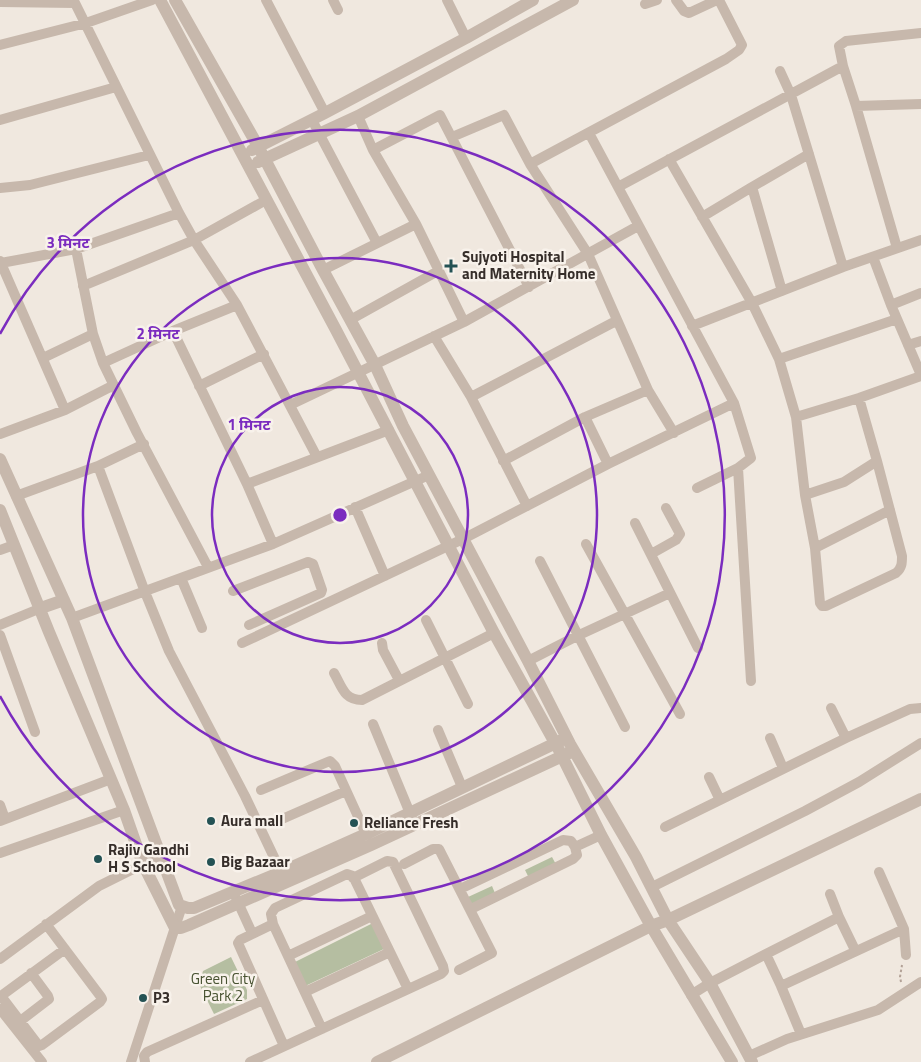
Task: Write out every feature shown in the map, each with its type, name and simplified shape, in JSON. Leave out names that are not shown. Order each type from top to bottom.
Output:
[{"type":"street","points":[[0,44],[86,23],[152,0]]},
{"type":"street","points":[[160,0],[554,743],[568,754],[652,887],[668,920],[710,982],[750,1059],[801,1034],[878,1010],[921,982]]},
{"type":"street","points":[[175,0],[265,160],[322,270],[375,365],[402,424],[528,661],[566,737],[568,754],[601,835],[651,926],[732,1062]]},
{"type":"street","points":[[266,0],[325,114]]},
{"type":"street","points":[[447,0],[466,38]]},
{"type":"street","points":[[242,153],[258,148],[325,114],[533,0]]},
{"type":"street","points":[[248,166],[265,160],[358,116],[573,0]]},
{"type":"street","points":[[645,4],[657,0]]},
{"type":"street","points":[[530,164],[726,59],[739,50],[742,45],[718,0],[689,13],[684,11],[676,0]]},
{"type":"street","points":[[0,2],[75,3],[179,213],[194,240],[238,304],[317,457]]},
{"type":"street","points":[[897,248],[843,66],[839,46],[846,41],[921,33]]},
{"type":"street","points":[[618,187],[843,66]]},
{"type":"street","points":[[780,71],[791,95],[843,267]]},
{"type":"street","points":[[1,118],[116,87]]},
{"type":"street","points":[[856,106],[921,105]]},
{"type":"street","points":[[374,150],[440,115],[529,287]]},
{"type":"street","points":[[452,137],[504,115],[530,164],[588,254],[648,390],[674,432]]},
{"type":"street","points":[[358,116],[374,150],[416,224],[464,322]]},
{"type":"street","points":[[312,120],[377,243]]},
{"type":"street","points":[[589,133],[734,403],[751,458],[738,468],[697,488]]},
{"type":"street","points":[[702,217],[809,154]]},
{"type":"street","points":[[0,188],[30,186],[149,155]]},
{"type":"street","points":[[669,159],[752,303],[779,359],[796,417],[805,495],[815,548],[819,596],[822,606],[826,606],[896,573],[900,570],[902,564],[902,556],[859,398]]},
{"type":"street","points":[[752,186],[782,291]]},
{"type":"street","points":[[83,286],[194,240],[266,200]]},
{"type":"street","points":[[65,410],[1,262],[76,249],[179,213]]},
{"type":"street","points":[[322,270],[416,224]]},
{"type":"street","points":[[290,405],[359,374],[464,322],[638,226]]},
{"type":"street","points":[[692,326],[843,267],[921,240]]},
{"type":"street","points":[[76,249],[93,334],[103,363],[208,567]]},
{"type":"street","points":[[796,417],[859,398],[921,376],[873,257]]},
{"type":"street","points":[[350,320],[438,271]]},
{"type":"street","points":[[891,305],[921,293]]},
{"type":"street","points":[[103,363],[238,304]]},
{"type":"street","points":[[779,359],[897,319]]},
{"type":"street","points":[[471,397],[616,321]]},
{"type":"street","points":[[173,331],[247,484],[273,544]]},
{"type":"street","points":[[43,358],[93,334]]},
{"type":"street","points":[[434,336],[471,397],[527,506]]},
{"type":"street","points":[[908,345],[921,341]]},
{"type":"street","points":[[199,386],[264,354]]},
{"type":"street","points":[[0,434],[65,410],[114,385]]},
{"type":"street","points":[[503,461],[585,417],[648,390]]},
{"type":"street","points":[[242,643],[463,539],[608,464],[734,403]]},
{"type":"street","points":[[585,417],[608,464]]},
{"type":"street","points":[[247,484],[389,430]]},
{"type":"street","points":[[16,496],[98,466],[144,444]]},
{"type":"street","points":[[0,459],[72,618],[179,904],[182,906],[194,908],[236,897],[371,845],[462,787],[566,737]]},
{"type":"street","points":[[805,495],[844,482],[877,462]]},
{"type":"street","points":[[98,466],[145,592],[170,651],[281,872]]},
{"type":"street","points":[[738,468],[750,681]]},
{"type":"street","points":[[72,618],[273,544],[429,475]]},
{"type":"street","points":[[355,507],[385,576]]},
{"type":"street","points":[[650,554],[676,540],[680,534],[666,508]]},
{"type":"street","points":[[0,510],[124,810],[143,864],[175,928]]},
{"type":"street","points":[[815,548],[890,510]]},
{"type":"street","points":[[635,523],[698,648]]},
{"type":"street","points":[[0,550],[35,538]]},
{"type":"street","points":[[586,544],[680,714]]},
{"type":"street","points":[[540,561],[625,727]]},
{"type":"street","points":[[233,591],[311,562],[322,590],[321,593],[249,625]]},
{"type":"street","points":[[181,578],[202,628]]},
{"type":"street","points":[[528,661],[670,593]]},
{"type":"street","points":[[0,625],[64,600]]},
{"type":"street","points":[[286,609],[290,620]]},
{"type":"street","points":[[426,620],[468,704]]},
{"type":"street","points":[[334,673],[346,694],[353,700],[362,700],[494,633]]},
{"type":"street","points":[[0,635],[34,732]]},
{"type":"street","points":[[382,643],[383,650],[399,680]]},
{"type":"street","points":[[831,708],[846,738]]},
{"type":"street","points":[[665,827],[846,738],[910,709],[921,708]]},
{"type":"street","points":[[373,724],[412,818]]},
{"type":"street","points":[[438,730],[462,787]]},
{"type":"street","points":[[770,738],[783,768]]},
{"type":"street","points":[[652,887],[805,811],[859,782],[921,743]]},
{"type":"street","points":[[175,928],[181,928],[281,872],[366,834],[469,800],[568,754]]},
{"type":"street","points":[[261,790],[330,761],[333,763],[366,834]]},
{"type":"street","points":[[709,777],[720,800]]},
{"type":"street","points":[[0,805],[2,820],[111,779]]},
{"type":"street","points":[[273,823],[346,791]]},
{"type":"street","points":[[377,1062],[651,926],[668,920],[921,799]]},
{"type":"street","points":[[0,854],[124,810]]},
{"type":"street","points":[[576,847],[601,835]]},
{"type":"street","points":[[460,889],[563,840],[571,841],[576,847],[577,855],[573,859],[470,910]]},
{"type":"street","points":[[404,864],[436,848],[439,849],[460,889],[492,952],[459,970]]},
{"type":"street","points":[[0,959],[99,886],[143,864],[162,858]]},
{"type":"street","points":[[250,1062],[408,990],[441,974],[444,969],[393,862],[387,861],[353,878]]},
{"type":"street","points":[[879,872],[904,929],[906,955]]},
{"type":"street","points":[[322,1029],[273,924],[271,914],[275,908],[347,874],[350,874],[353,878],[408,990]]},
{"type":"street","points":[[830,894],[839,917],[856,950]]},
{"type":"street","points":[[236,897],[252,933]]},
{"type":"street","points":[[131,1062],[182,906]]},
{"type":"street","points":[[288,956],[372,916]]},
{"type":"street","points":[[691,995],[710,982],[839,917]]},
{"type":"street","points":[[46,924],[101,996],[101,1000],[40,1046],[37,1045],[19,1022],[1,996],[65,949]]},
{"type":"street","points":[[273,924],[240,940],[238,946],[284,1046]]},
{"type":"street","points":[[781,986],[904,929]]},
{"type":"street","points":[[305,992],[390,952]]},
{"type":"street","points":[[766,954],[801,1034]]},
{"type":"street","points":[[19,1022],[49,999],[31,973]]},
{"type":"street","points":[[145,1062],[144,1056],[147,1052],[263,1000]]},
{"type":"street","points":[[0,1009],[42,1062]]},
{"type":"path","points":[[904,992],[900,977],[906,955]]},
{"type":"green space","points":[[552,857],[559,870],[531,882],[525,870]]},
{"type":"green space","points":[[492,886],[497,898],[473,909],[468,897]]},
{"type":"green space","points":[[375,922],[386,948],[303,987],[291,964]]},
{"type":"green space","name":"Green City Park 2","points":[[231,957],[247,990],[247,999],[214,1014],[199,984],[203,971]]},
{"type":"place","name":"Sujyoti Hospital and Maternity Home","points":[[451,266]]},
{"type":"place","name":"Aura mall","points":[[211,821]]},
{"type":"place","name":"Reliance Fresh","points":[[354,823]]},
{"type":"place","name":"Rajiv Gandhi H S School","points":[[98,859]]},
{"type":"place","name":"Big Bazaar","points":[[211,862]]},
{"type":"place","name":"P3","points":[[143,998]]}]
